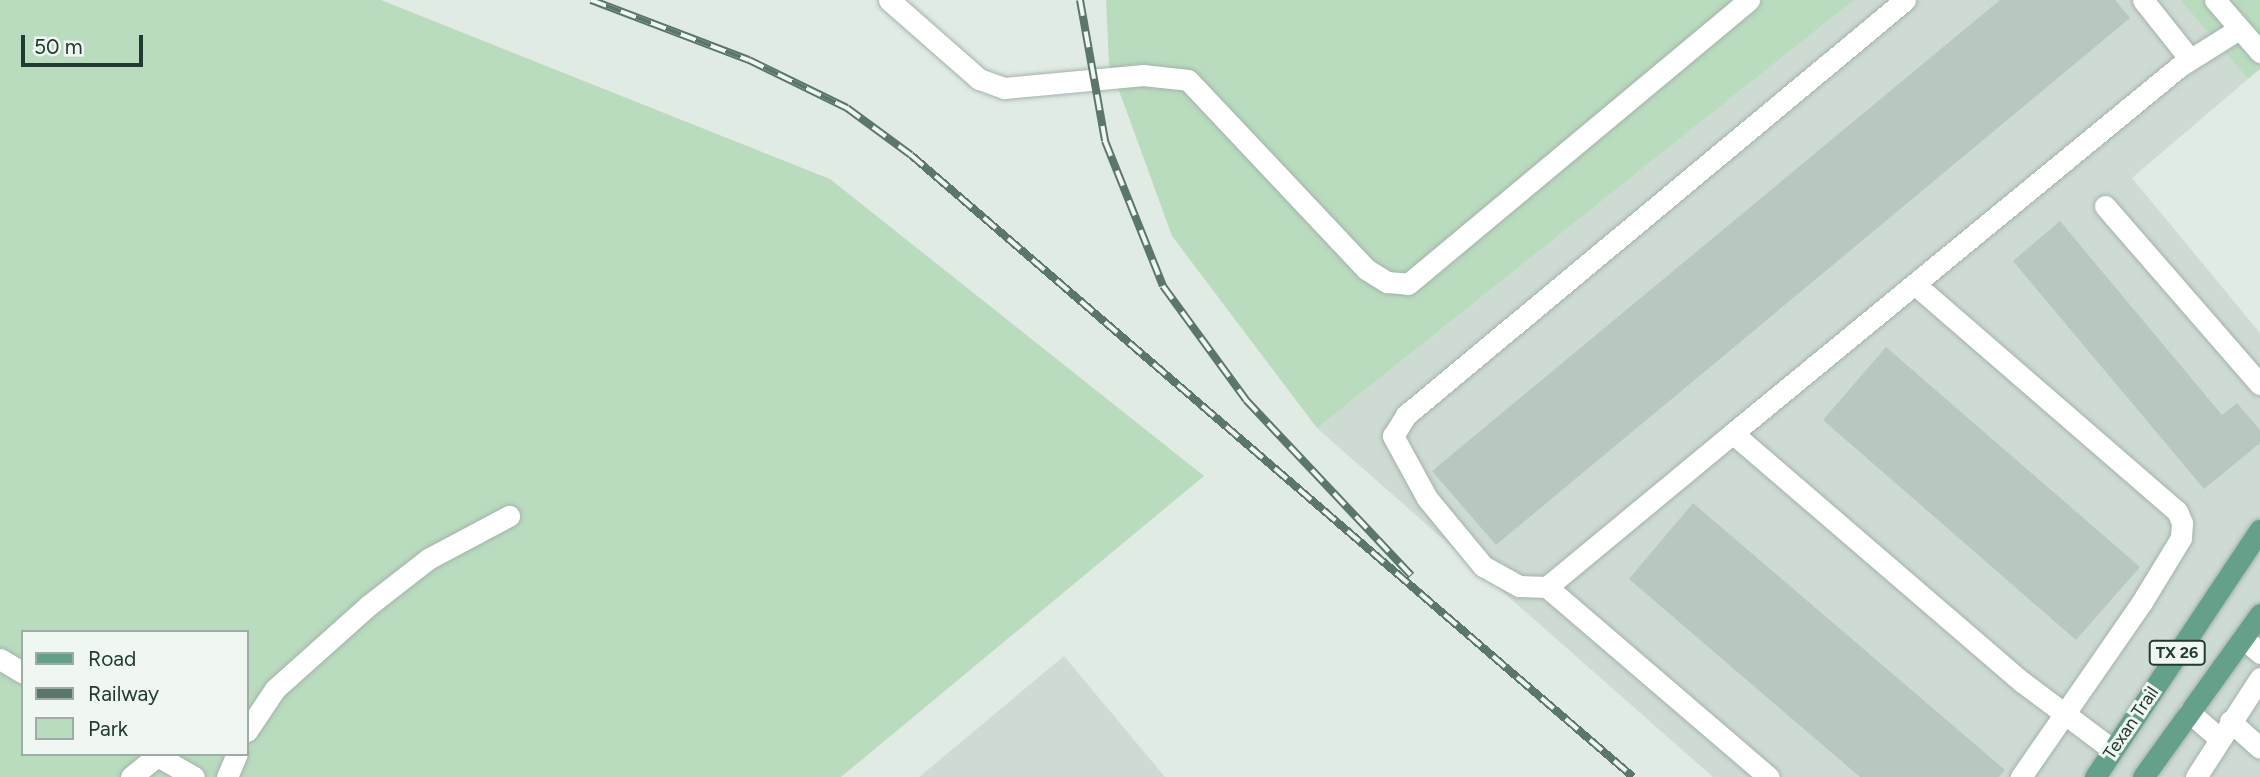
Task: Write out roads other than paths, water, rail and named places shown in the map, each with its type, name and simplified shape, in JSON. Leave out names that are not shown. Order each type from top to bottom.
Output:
[{"type":"main road","name":"Texan Trail","points":[[2095,777],[2260,530]]},
{"type":"main road","name":"TX 26","points":[[2143,777],[2260,614]]},
{"type":"street","points":[[889,0],[979,79],[1004,88],[1143,75],[1188,80],[1366,269],[1387,282],[1408,284],[1749,0]]},
{"type":"street","points":[[1769,777],[1547,587],[1519,586],[1483,566],[1427,498],[1393,436],[1406,415],[1905,0]]},
{"type":"street","points":[[2143,0],[2190,59]]},
{"type":"street","points":[[2215,0],[2260,52]]},
{"type":"street","points":[[1547,587],[1733,433],[1918,287],[2190,59],[2239,29]]},
{"type":"street","points":[[2105,206],[2260,384]]},
{"type":"street","points":[[1918,287],[2177,511],[2182,523],[2180,538],[2148,592],[2021,777]]},
{"type":"street","points":[[1733,433],[2065,715],[2113,750]]},
{"type":"street","points":[[248,730],[275,690],[369,605],[428,558],[509,516]]},
{"type":"street","points":[[2242,638],[2260,653]]},
{"type":"street","points":[[0,659],[21,672]]},
{"type":"street","points":[[2196,777],[2224,729],[2260,678]]},
{"type":"street","points":[[2189,712],[2260,748]]},
{"type":"street","points":[[131,777],[154,756]]},
{"type":"street","points":[[157,756],[194,777]]},
{"type":"street","points":[[227,777],[236,756]]},
{"type":"railway","points":[[591,0],[749,60],[847,108],[911,155],[1633,777]]},
{"type":"railway","points":[[1080,0],[1105,141],[1163,286],[1246,400],[1411,575]]}]
